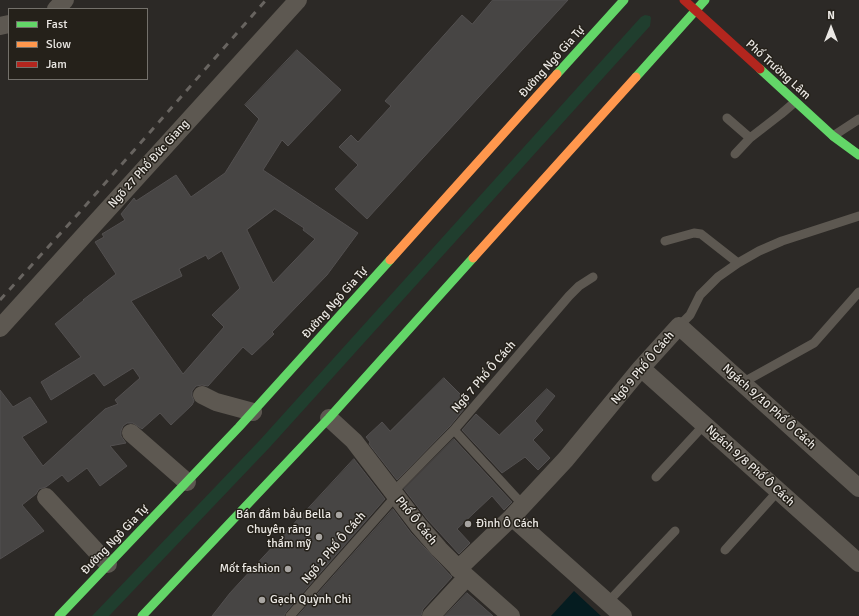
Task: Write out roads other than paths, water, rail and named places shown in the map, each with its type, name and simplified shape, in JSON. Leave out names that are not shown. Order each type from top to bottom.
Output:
[{"type":"main road","name":"Đường Ngô Gia Tự","points":[[59,616],[253,412],[624,0]]},
{"type":"main road","name":"Phố Trường Lâm","points":[[684,0],[833,136],[859,155]]},
{"type":"main road","points":[[142,616],[329,418],[705,0]]},
{"type":"street","points":[[57,8],[65,0]]},
{"type":"street","name":"Ngõ 27 Phố Đức Giang","points":[[0,328],[298,0]]},
{"type":"street","name":"Ngõ 9 Phố Ô Cách","points":[[431,616],[463,573],[566,459],[641,368],[679,326]]},
{"type":"street","name":"Ngách 9/10 Phố Ô Cách","points":[[679,326],[859,488]]},
{"type":"street","name":"Ngách 9/8 Phố Ô Cách","points":[[641,368],[859,563]]},
{"type":"street","points":[[202,395],[216,402],[253,412]]},
{"type":"street","name":"Phố Ô Cách","points":[[329,418],[354,441],[419,526],[463,573],[511,616]]},
{"type":"street","points":[[131,433],[187,482]]},
{"type":"street","points":[[46,497],[108,564]]},
{"type":"street","points":[[518,511],[623,616]]},
{"type":"lane","points":[[735,154],[750,138],[795,102]]},
{"type":"lane","points":[[727,118],[750,138]]},
{"type":"lane","points":[[833,136],[859,119]]},
{"type":"lane","name":"Ngõ 9 Phố Ô Cách","points":[[679,326],[690,315],[700,295],[718,277],[738,263],[759,251],[782,241],[859,216]]},
{"type":"lane","points":[[665,241],[694,233],[701,234],[738,263]]},
{"type":"lane","name":"Ngõ 7 Phố Ô Cách","points":[[394,494],[454,430],[569,296],[593,277]]},
{"type":"lane","points":[[742,383],[814,342],[859,292]]},
{"type":"lane","points":[[656,477],[704,425]]},
{"type":"lane","points":[[454,430],[518,511]]},
{"type":"lane","points":[[725,550],[778,491]]},
{"type":"lane","name":"Ngõ 2 Phố Ô Cách","points":[[290,616],[394,494]]},
{"type":"lane","points":[[608,602],[675,531]]},
{"type":"water","points":[[574,591],[601,616],[551,616]]},
{"type":"railway","points":[[0,300],[79,213],[266,0]]},
{"type":"place","name":"Bán đầm bầu Bella","points":[[339,515]]},
{"type":"place","name":"Đình Ô Cách","points":[[468,524]]},
{"type":"place","name":"Chuyên răng thẩm mỹ","points":[[319,537]]},
{"type":"place","name":"Mốt fashion","points":[[288,569]]},
{"type":"place","name":"Gạch Quỳnh Chi","points":[[262,600]]}]
